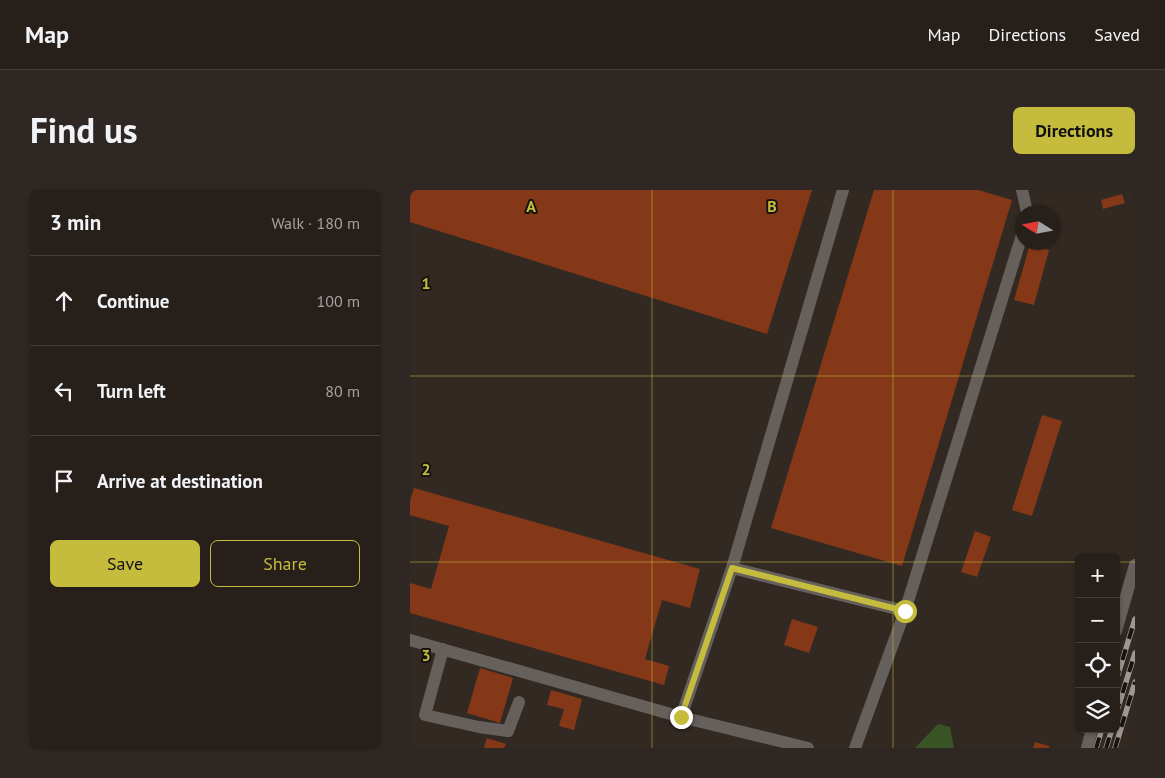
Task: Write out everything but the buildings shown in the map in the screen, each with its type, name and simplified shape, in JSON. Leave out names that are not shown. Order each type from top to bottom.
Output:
[{"type":"lane","points":[[681,717],[732,568],[843,190]]},
{"type":"lane","points":[[1022,190],[1025,205]]},
{"type":"lane","points":[[856,748],[905,611],[1017,250]]},
{"type":"lane","points":[[1120,617],[1135,565]]},
{"type":"lane","points":[[732,568],[905,611]]},
{"type":"lane","points":[[410,640],[681,717],[808,748]]},
{"type":"lane","points":[[443,649],[425,715],[479,727],[508,731],[519,702]]},
{"type":"lane","points":[[1087,748],[1091,733]]},
{"type":"green space","points":[[938,724],[950,727],[954,748],[915,748]]},
{"type":"railway","points":[[1120,668],[1135,619]]},
{"type":"railway","points":[[1120,701],[1135,653]]},
{"type":"railway","points":[[1115,748],[1135,682]]},
{"type":"railway","points":[[1096,748],[1101,733]]},
{"type":"railway","points":[[1106,748],[1111,733]]},
{"type":"route","points":[[681,717],[732,568],[905,611]]}]
